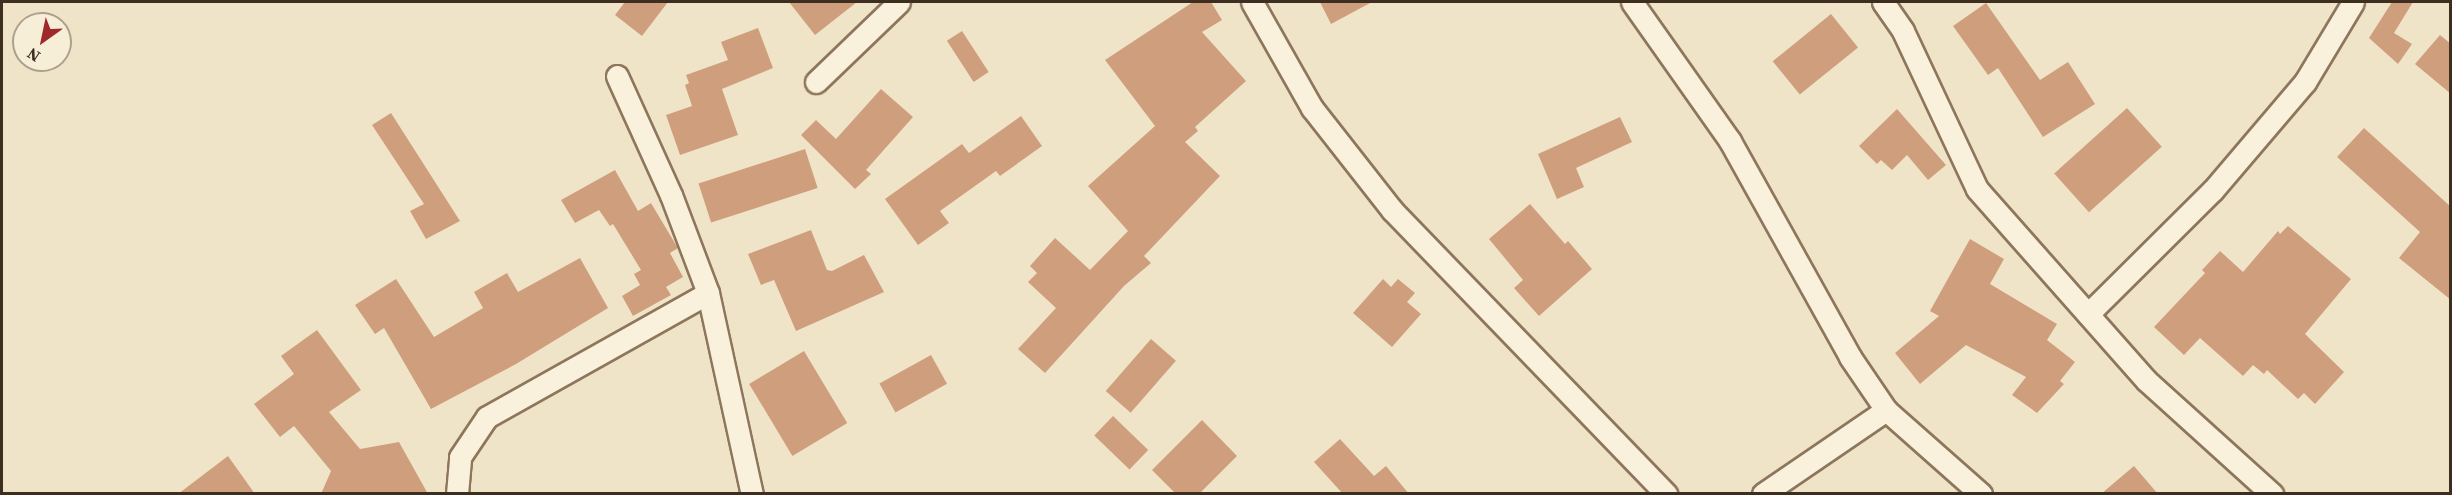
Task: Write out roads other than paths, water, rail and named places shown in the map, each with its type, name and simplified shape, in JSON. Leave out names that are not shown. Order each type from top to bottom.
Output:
[{"type":"street","points":[[816,82],[899,2]]},
{"type":"street","points":[[1252,2],[1312,108],[1392,210],[1666,494]]},
{"type":"street","points":[[1632,2],[1730,141],[1850,357],[1886,410],[1981,494]]},
{"type":"street","points":[[1883,2],[1903,31],[1977,189],[2147,381],[2272,494]]},
{"type":"street","points":[[2088,314],[2213,190],[2306,82],[2353,2]]},
{"type":"street","points":[[617,76],[671,195],[708,293],[752,494]]},
{"type":"street","points":[[458,494],[460,457],[487,417],[708,293]]},
{"type":"street","points":[[1763,494],[1886,410]]}]
